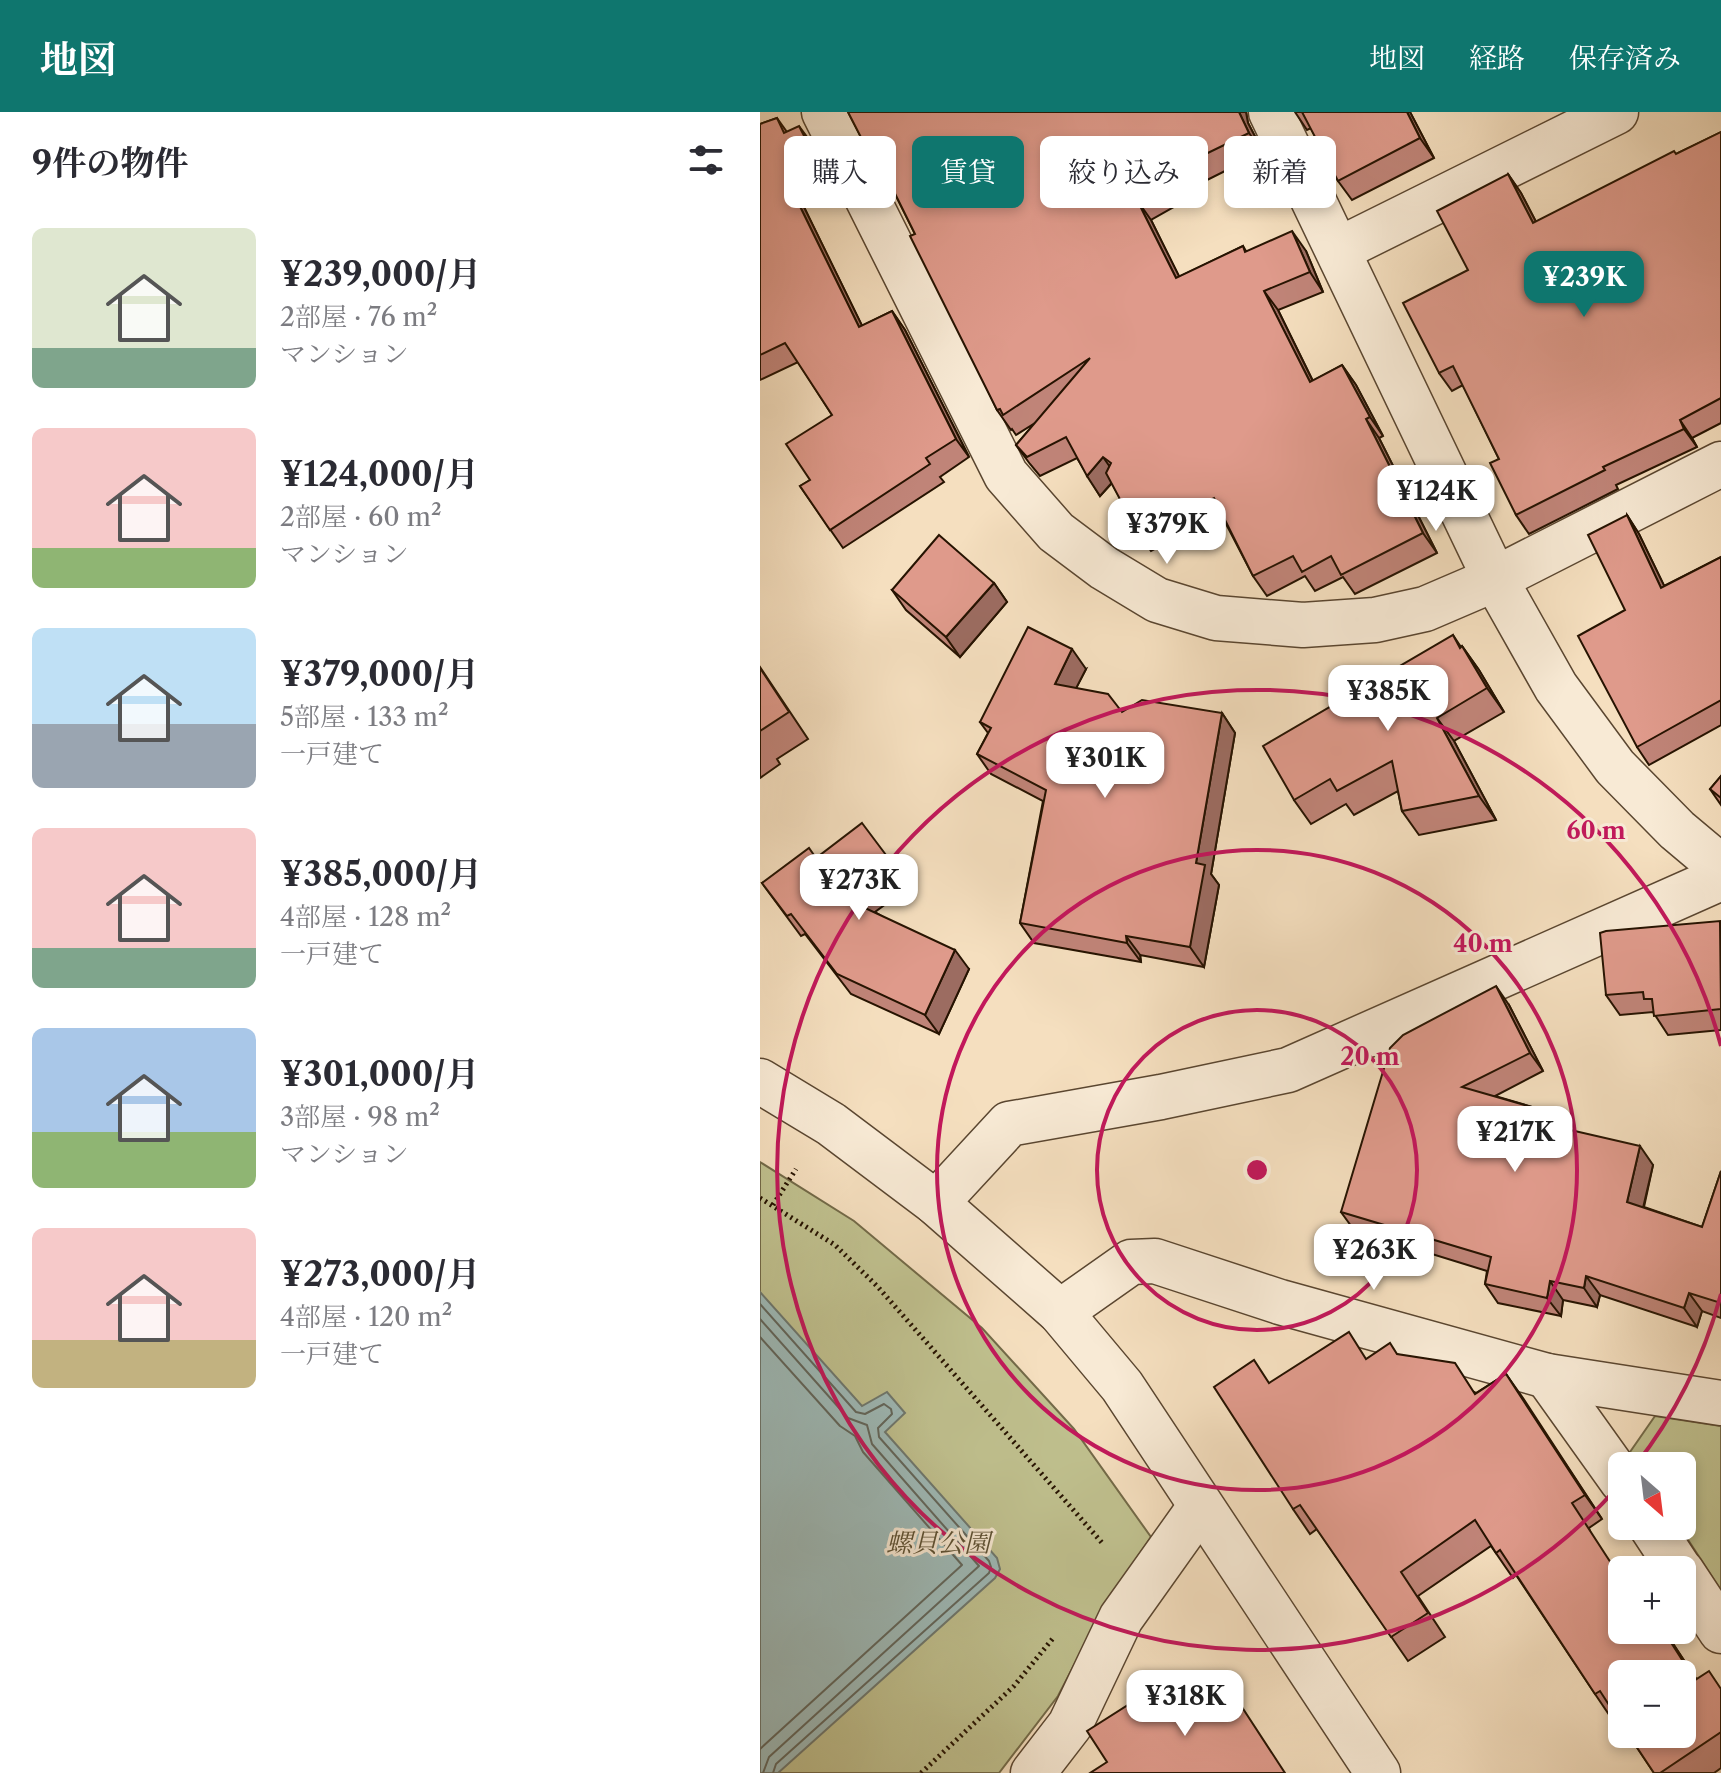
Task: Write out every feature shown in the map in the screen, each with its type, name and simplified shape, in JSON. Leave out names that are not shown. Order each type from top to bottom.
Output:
[{"type":"street","points":[[824,112],[1006,475],[1056,532],[1104,568],[1157,600],[1216,618],[1303,625],[1375,620],[1425,609],[1495,579],[1721,464]]},
{"type":"street","points":[[1271,112],[1495,579],[1556,687],[1615,767],[1677,830],[1721,867]]},
{"type":"street","points":[[1338,250],[1616,112]]},
{"type":"street","points":[[936,1203],[1009,1124],[1288,1070],[1721,878]]},
{"type":"street","points":[[760,1081],[831,1124],[936,1203],[1060,1312],[1122,1386],[1378,1773]]},
{"type":"street","points":[[1060,1312],[1131,1262],[1155,1261],[1280,1302],[1547,1376],[1721,1403]]},
{"type":"street","points":[[1547,1376],[1608,1461]]},
{"type":"street","points":[[1033,1773],[1070,1725],[1121,1618],[1200,1507]]},
{"type":"street","points":[[1696,1594],[1721,1631]]},
{"type":"path","points":[[773,1205],[796,1169]]},
{"type":"path","points":[[760,1198],[835,1245],[878,1287],[1104,1545],[1098,1558]]},
{"type":"path","points":[[921,1773],[1014,1686],[1057,1633]]},
{"type":"green space","name":"螺貝公園","points":[[760,1162],[854,1221],[982,1328],[1074,1429],[1151,1537],[1107,1602],[1058,1696],[999,1773],[760,1773]]},
{"type":"green space","points":[[1655,1416],[1721,1426],[1721,1590],[1688,1540],[1696,1540],[1696,1452],[1630,1452]]},
{"type":"water","points":[[760,1292],[862,1406],[887,1392],[905,1413],[885,1432],[997,1558],[1000,1569],[995,1578],[778,1773],[760,1773]]},
{"type":"building","points":[[848,112],[1239,112],[1249,133],[1224,136],[1224,145],[1208,153],[1208,136],[1040,136],[1040,208],[1141,208],[1176,278],[1243,246],[1245,252],[1292,231],[1310,272],[1264,291],[1310,382],[1342,365],[1370,417],[1366,419],[1423,533],[1341,575],[1331,556],[1302,572],[1293,556],[1253,576],[1214,498],[1186,512],[1183,507],[1137,531],[1106,473],[1111,463],[1103,457],[1087,476],[1066,437],[1027,457],[1016,445],[1090,358],[1003,415],[1000,409],[997,410],[910,236],[915,234],[896,196],[896,136],[860,136]]},
{"type":"building","points":[[1302,112],[1407,112],[1420,138],[1338,181],[1336,136],[1315,136]]},
{"type":"building","points":[[777,118],[784,133],[799,126],[804,136],[784,136],[784,208],[801,208],[859,327],[892,311],[956,439],[926,458],[930,464],[830,530],[800,486],[810,480],[786,444],[832,415],[785,343],[760,355],[760,124]]},
{"type":"building","points":[[1721,132],[1721,398],[1680,420],[1684,429],[1603,467],[1605,470],[1516,515],[1490,463],[1499,459],[1453,366],[1439,373],[1403,303],[1468,270],[1437,211],[1508,174],[1533,223],[1674,151],[1676,154]]},
{"type":"building","points":[[1627,515],[1661,588],[1721,557],[1721,700],[1637,747],[1578,636],[1625,610],[1588,535]]},
{"type":"building","points":[[939,535],[994,583],[946,637],[892,590]]},
{"type":"building","points":[[1028,627],[1072,649],[1055,684],[1108,694],[1122,712],[1142,700],[1222,713],[1196,863],[1205,865],[1190,947],[1126,936],[1127,943],[1020,923],[1046,790],[977,754],[991,728],[980,722]]},
{"type":"building","points":[[1453,635],[1487,688],[1437,718],[1479,796],[1402,811],[1392,761],[1337,791],[1330,779],[1294,800],[1263,746]]},
{"type":"building","points":[[760,668],[789,712],[760,731]]},
{"type":"building","points":[[1721,776],[1721,798],[1710,789]]},
{"type":"building","points":[[862,823],[895,867],[850,901],[955,950],[925,1015],[837,974],[791,914],[787,916],[762,883],[809,848],[816,858]]},
{"type":"building","points":[[1720,921],[1721,1009],[1654,1016],[1652,999],[1644,999],[1643,992],[1606,995],[1600,933]]},
{"type":"building","points":[[1496,986],[1530,1053],[1462,1087],[1556,1114],[1553,1126],[1640,1146],[1627,1202],[1702,1227],[1721,1171],[1721,1303],[1689,1293],[1684,1308],[1586,1276],[1584,1288],[1550,1281],[1547,1298],[1485,1284],[1491,1257],[1341,1212],[1390,1048],[1403,1035]]},
{"type":"building","points":[[1349,1332],[1366,1359],[1390,1343],[1397,1354],[1455,1363],[1475,1394],[1506,1374],[1585,1495],[1572,1503],[1608,1558],[1608,1644],[1672,1644],[1682,1660],[1608,1660],[1608,1703],[1600,1691],[1595,1694],[1500,1550],[1496,1553],[1475,1520],[1401,1572],[1428,1613],[1391,1637],[1300,1505],[1293,1509],[1214,1387],[1254,1360],[1269,1383]]},
{"type":"building","points":[[1709,1671],[1721,1689],[1721,1732],[1660,1773],[1654,1773],[1637,1748],[1696,1748],[1696,1679]]},
{"type":"building","points":[[1221,1675],[1285,1773],[1090,1773],[1107,1762],[1087,1731],[1139,1698],[1153,1720]]}]
